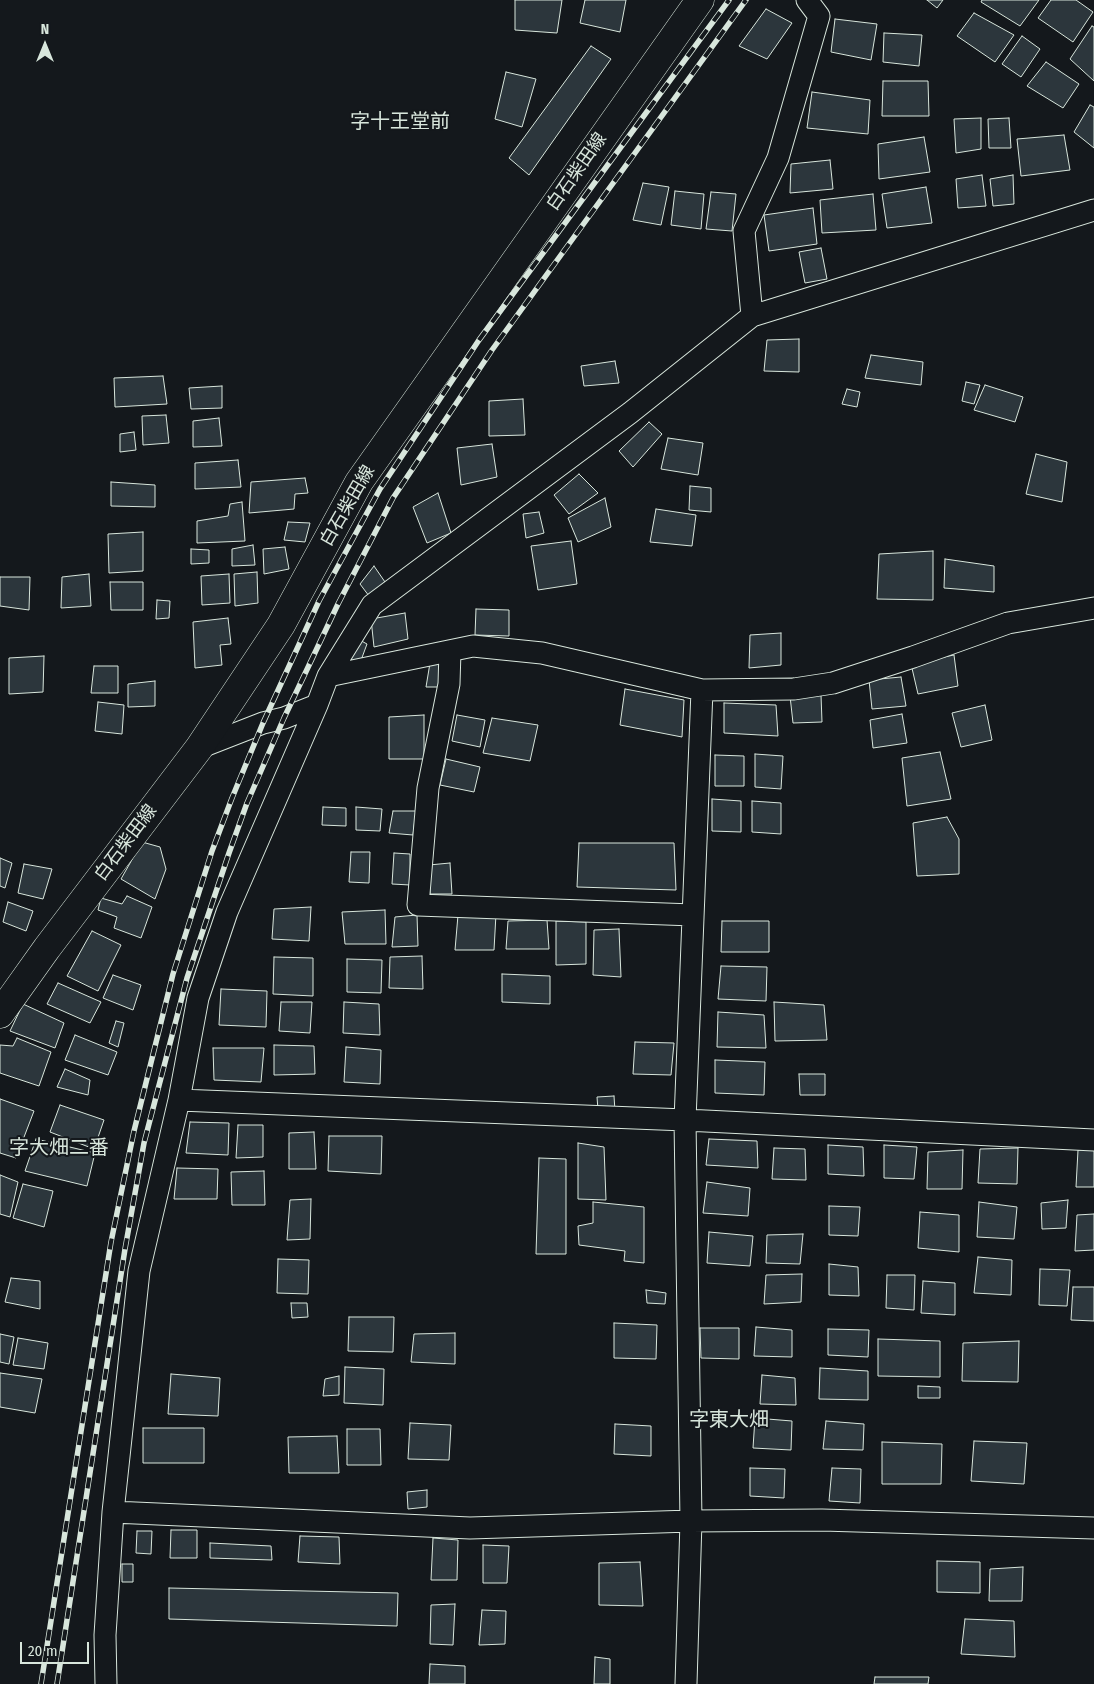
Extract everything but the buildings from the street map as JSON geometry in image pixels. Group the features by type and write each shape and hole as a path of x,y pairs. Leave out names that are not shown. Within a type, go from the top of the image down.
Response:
{"main road":[{"name":"白石柴田線","path":"0,1014 117,854 199,748 280,625 359,482 700,0"}],"street":[{"path":"752,316 744,231 778,158 820,16 807,0"},
{"path":"106,1684 105,1635 113,1512 139,1271 179,1100 198,998 227,912 328,676 372,604 630,413 752,316 1094,210"},
{"path":"328,676 472,646 542,653 702,690 794,689 833,683 1008,623 1094,608"},
{"path":"450,651 449,684 428,788 418,905 693,914"},
{"path":"686,1684 691,1521 686,1120 702,690"},
{"path":"199,748 263,723 284,718 317,705"},
{"path":"179,1100 686,1120 1094,1140"},
{"path":"113,1512 470,1528 691,1521 822,1520 1094,1528"}],"railway":[{"path":"41,1684 111,1242 134,1131 173,974 212,851 232,798 263,723 319,601 380,489 479,340 729,0"},
{"path":"57,1684 125,1249 144,1143 187,978 247,803 284,718 338,604 393,498 492,350 746,0"}],"district":[{"name":"字十王堂前","path":"400,122"},
{"name":"字大畑二番","path":"59,1148"},
{"name":"字東大畑","path":"729,1420"}]}
